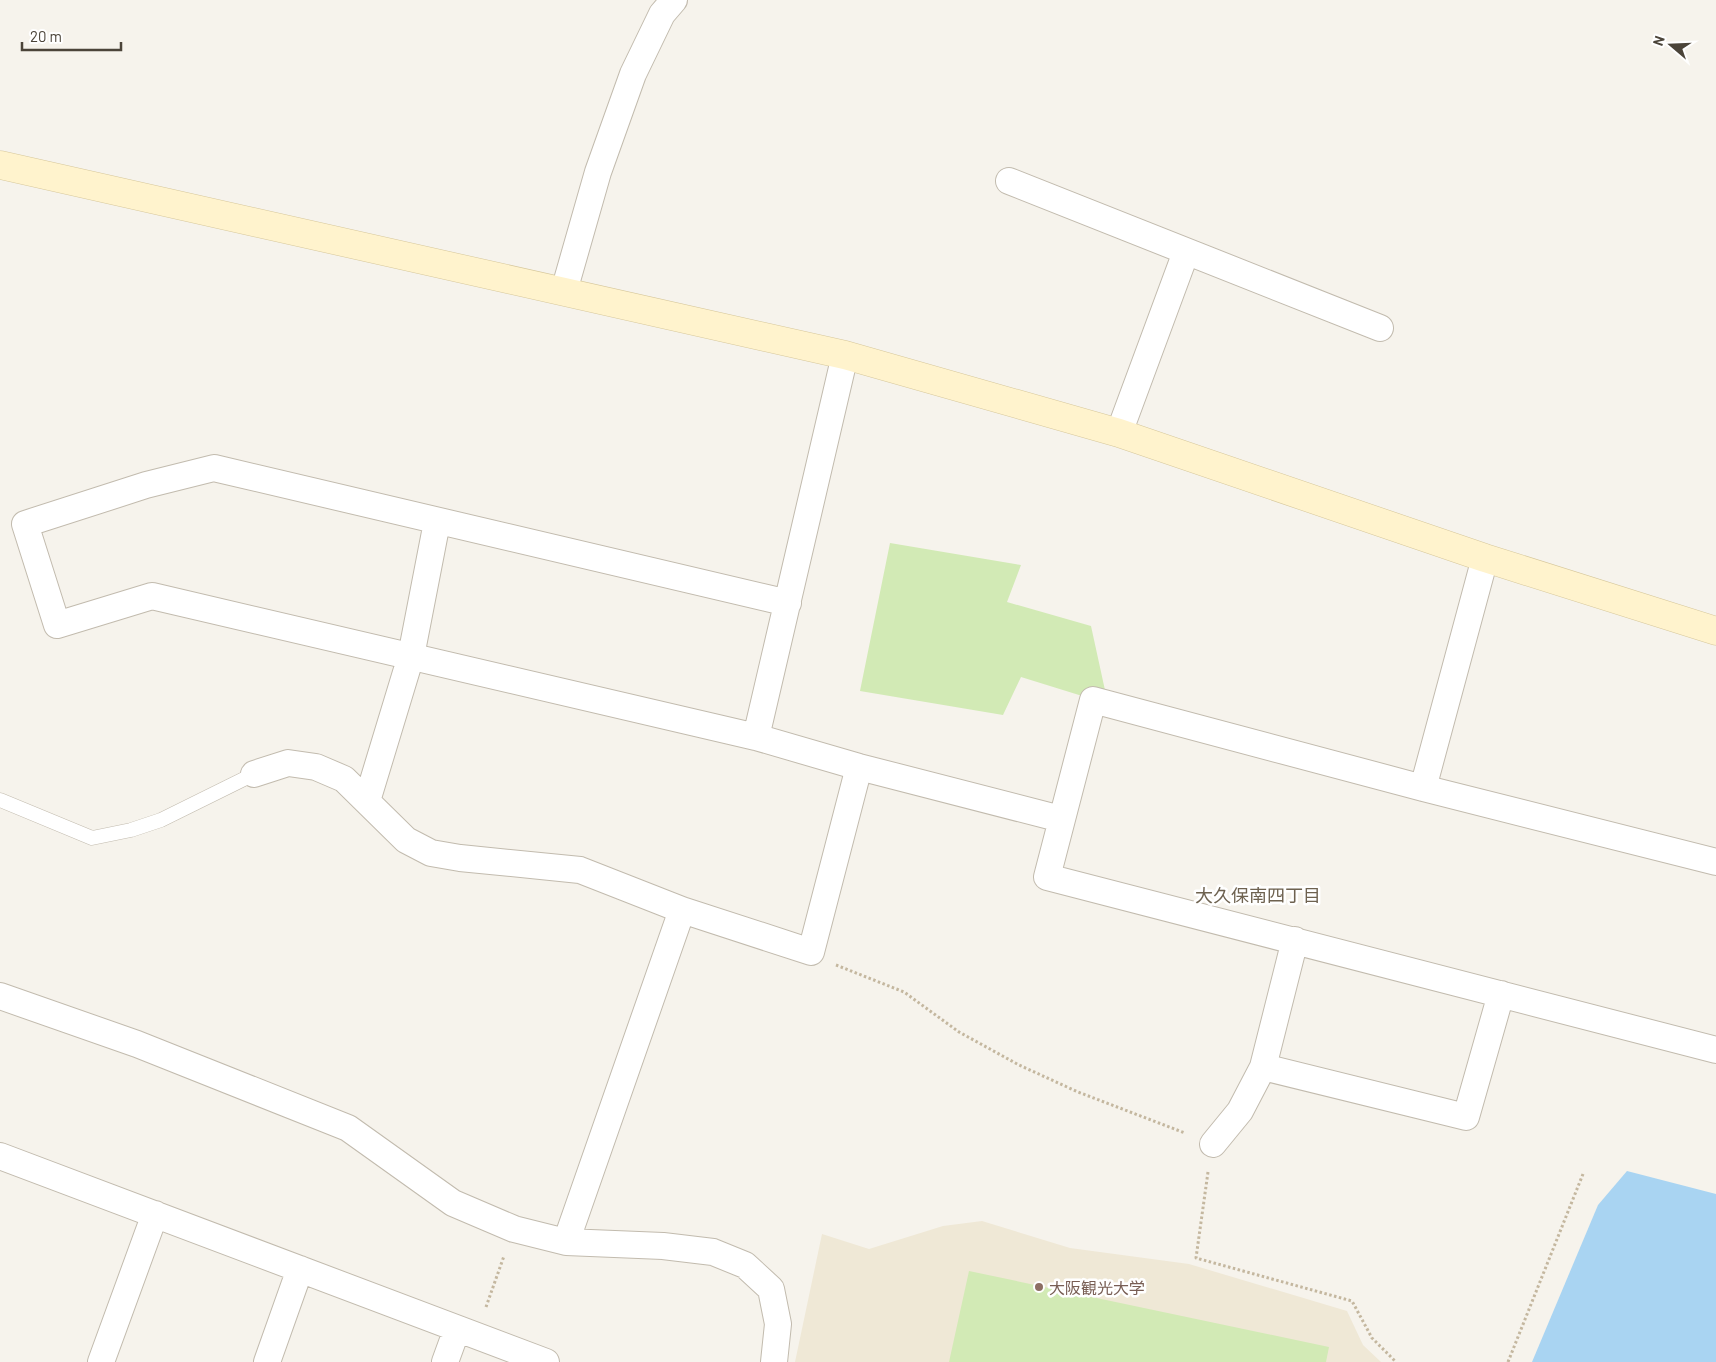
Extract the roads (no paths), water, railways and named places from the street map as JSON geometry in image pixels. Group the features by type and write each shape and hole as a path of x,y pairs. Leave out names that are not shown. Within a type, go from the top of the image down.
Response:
{"street":[{"path":"564,291 598,172 633,74 662,14 674,0"},
{"path":"0,165 845,355 1119,433 1485,558 1716,631"},
{"path":"1009,181 1380,328"},
{"path":"1119,433 1186,252"},
{"path":"756,737 845,355"},
{"path":"788,603 437,522 214,468 146,485 25,524 57,624 152,596 756,737 859,767 1061,818"},
{"path":"366,801 411,656 437,522"},
{"path":"1422,788 1485,558"},
{"path":"1716,862 1422,788 1094,700 1061,818 1047,877 1716,1050"},
{"path":"254,774 288,764 316,767 344,779 406,840 431,853 460,858 580,870 682,910 811,952 859,767"},
{"path":"566,1242 682,910"},
{"path":"1213,1144 1240,1111 1263,1067 1295,940"},
{"path":"1263,1067 1466,1117 1501,994"},
{"path":"0,996 137,1044 348,1128 453,1203 514,1229 566,1242 663,1246 713,1252 745,1265 771,1289 778,1324 774,1362"},
{"path":"0,1157 546,1362"},
{"path":"101,1362 155,1214"},
{"path":"267,1362 300,1269"},
{"path":"444,1362 466,1332"}],"lane":[{"path":"0,800 92,838 132,830 161,820 254,774"}],"water":[{"path":"1627,1171 1716,1194 1716,1362 1532,1362 1598,1205"}],"place":[{"name":"大阪観光大学","path":"1039,1287"}],"district":[{"name":"大久保南四丁目","path":"1258,895"}]}
